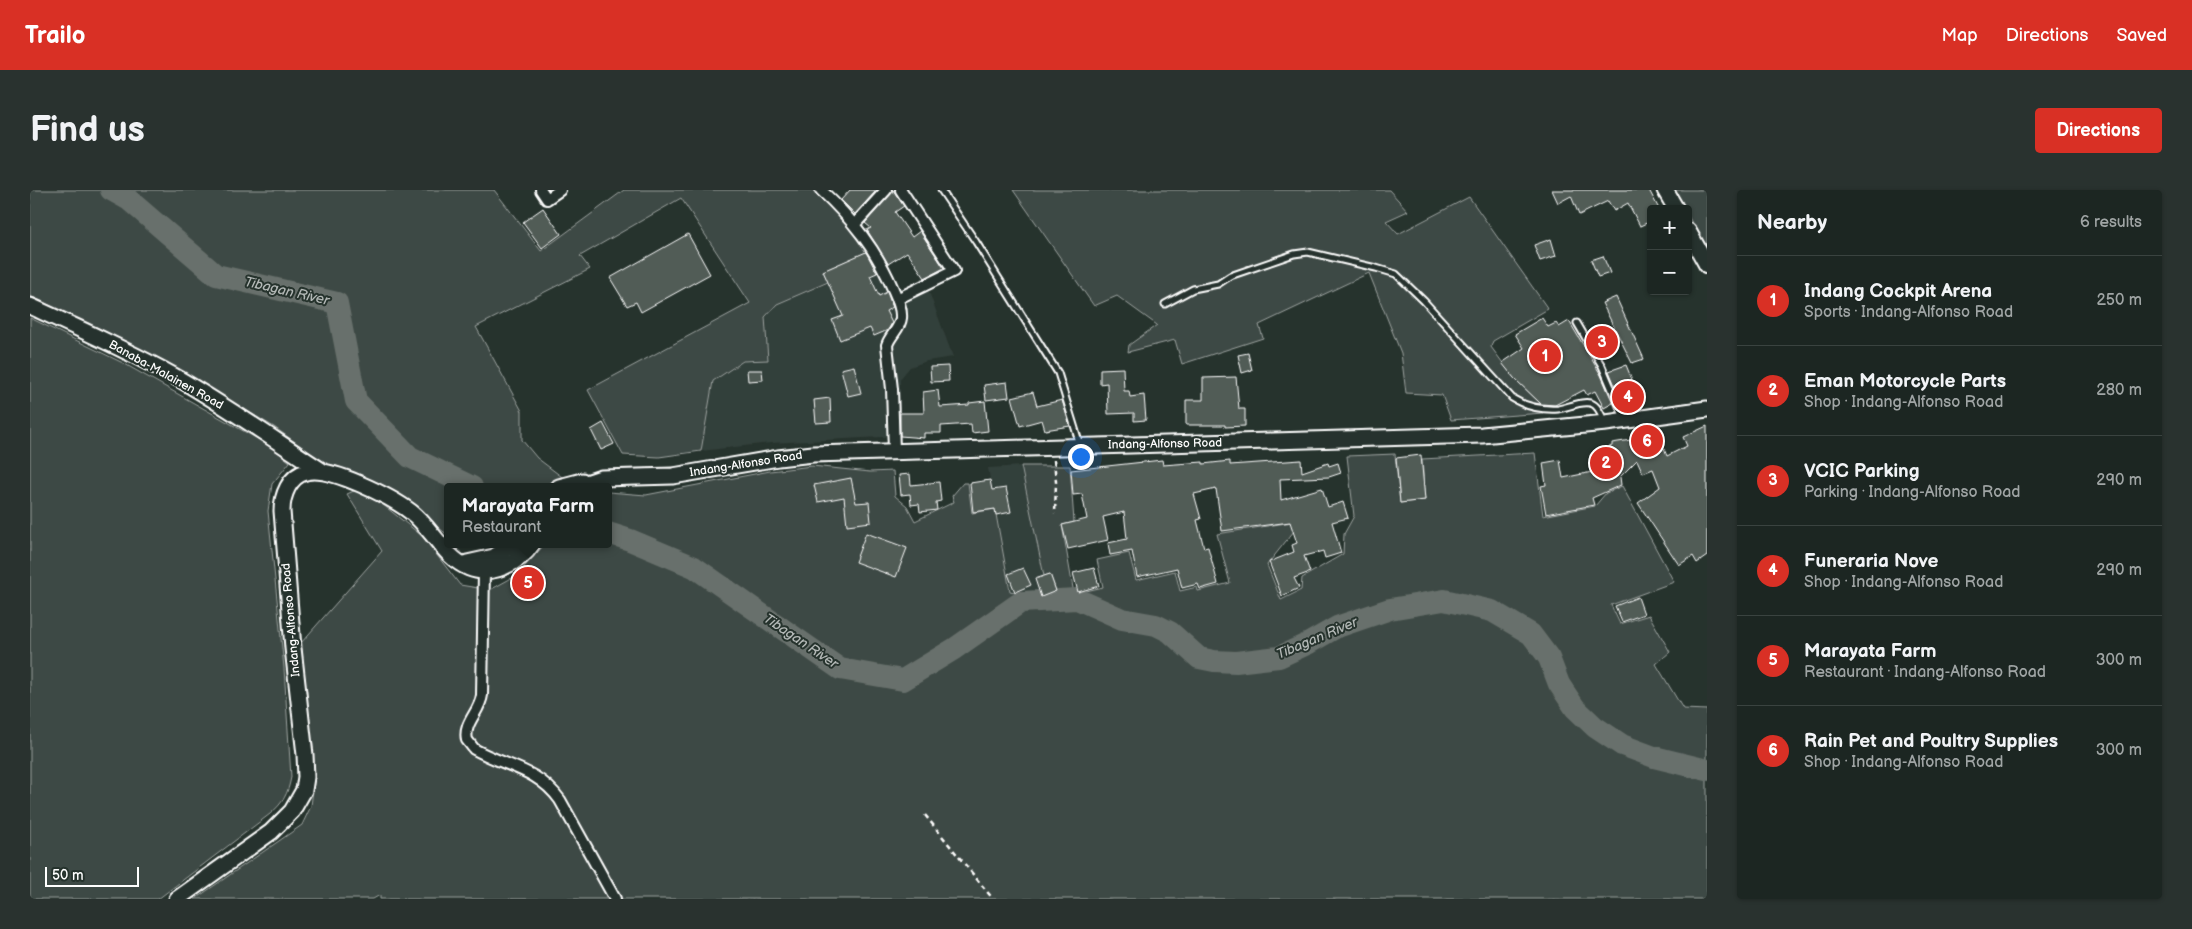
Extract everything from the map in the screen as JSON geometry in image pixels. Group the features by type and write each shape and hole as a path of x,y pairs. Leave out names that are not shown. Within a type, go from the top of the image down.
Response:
{"main road":[{"path":"1665,190 1674,205"},
{"path":"1692,238 1707,265"},
{"name":"Banaba-Malainen Road","path":"30,306 110,343 173,376 322,471"},
{"name":"Indang-Alfonso Road","path":"568,483 596,479 699,473 796,456 894,451 1437,437 1546,430 1707,409"},
{"name":"Indang-Alfonso Road","path":"177,899 271,832 292,811 304,790 306,777 305,755 292,639 282,504 288,488 299,475 311,471 322,471"},
{"path":"322,471 353,482 409,510 444,547"},
{"name":"Indang-Alfonso Road","path":"585,483 596,479"},
{"path":"445,548 467,568 484,570 515,561 530,548"},
{"path":"457,561 467,564 487,559 500,554 508,548"}],"street":[{"path":"542,190 547,199 560,190"},
{"path":"821,190 855,224 877,256 897,298 901,311 901,322 887,347 892,390 894,451"},
{"path":"855,224 886,190"},
{"path":"897,298 954,271 901,190"},
{"path":"484,570 482,695 479,708 468,724 467,740 474,749 538,777 549,786 560,800 615,899"}],"lane":[{"path":"941,190 1058,373 1080,446"},
{"path":"1165,304 1193,289 1218,284 1230,276 1294,254 1315,254 1376,268 1396,274 1424,301 1512,398 1529,407 1549,409 1591,403 1596,406 1606,423"},
{"path":"1577,323 1602,366 1626,421"}],"path":[{"path":"1052,447 1056,468 1055,514"},
{"path":"925,815 993,899"}],"shaded area":[{"path":"30,190 494,190 541,251 624,190 812,190 850,227 869,251 823,271 828,282 777,304 765,317 768,360 743,361 713,381 701,451 659,457 623,455 588,390 750,303 681,198 580,256 590,269 476,327 522,411 522,440 537,458 566,480 564,483 444,483 444,532 394,493 326,464 274,427 169,364 89,323 30,296"},
{"path":"1013,190 1389,190 1408,211 1386,221 1398,234 1469,197 1548,309 1493,341 1491,347 1514,378 1541,404 1543,413 1451,420 1442,395 1406,393 1401,353 1369,273 1259,325 1263,338 1182,364 1175,340 1128,352 1129,345 1157,325 1117,296 1094,306"},
{"path":"1673,190 1707,190 1707,248 1692,223 1692,205 1682,205"},
{"path":"869,251 881,271 896,306 928,289 953,357 927,361 910,367 900,379 900,436 771,443 701,451 713,381 743,361 768,360 765,317 777,304 828,283 823,271"},
{"path":"30,318 123,363 270,446 290,462 272,484 268,511 284,668 291,777 288,788 282,802 270,814 158,899 30,899"},
{"path":"1535,453 1543,516 1595,506 1606,493 1622,486 1674,582 1611,605 1620,624 1649,615 1670,652 1656,664 1683,709 1707,710 1707,899 380,899 380,895 373,899 195,899 302,825 311,806 315,774 301,643 382,551 347,494 356,490 382,504 422,536 460,585 490,590 517,575 541,548 612,548 612,492 646,495 770,471 812,466 870,472 893,471 895,496 907,506 915,521 954,502 952,496 963,483 968,483 972,513 995,509 1010,591 1050,600 1056,591 1050,574 1044,576 1021,466 1070,466 1074,522 1062,525 1074,594 1103,587 1097,560 1129,553 1136,580 1175,571 1180,591 1197,587 1198,591 1230,583 1217,534 1292,522 1294,531 1267,565 1281,600 1301,590 1302,578 1343,554 1344,534 1354,516 1347,456 1395,454 1400,503 1425,500 1422,459"},
{"path":"1021,466 1044,576 1050,574 1056,591 1050,600 1010,591 988,468"}],"building":[{"path":"850,190 877,190 855,214 841,200"},
{"path":"893,190 904,206 895,212 912,237 920,231 944,268 925,278 907,252 888,264 867,230 871,228 865,223"},
{"path":"1552,190 1649,190 1657,205 1647,205 1647,223 1640,226 1628,203 1614,211 1608,201 1579,215 1571,196 1558,203"},
{"path":"543,208 561,234 542,248 523,222"},
{"path":"688,234 710,274 641,312 636,302 627,306 610,278"},
{"path":"1551,239 1556,256 1540,261 1534,245"},
{"path":"866,252 877,273 870,276 879,296 887,292 893,307 886,311 892,323 888,330 874,336 870,328 840,340 832,320 843,316 823,271"},
{"path":"1603,256 1610,273 1598,277 1591,260"},
{"path":"1616,297 1644,359 1632,363 1602,303"},
{"path":"1542,318 1548,327 1556,323 1559,327 1569,321 1601,375 1613,403 1604,408 1595,391 1587,395 1584,390 1555,405 1541,404 1514,378 1502,363 1524,348 1515,334"},
{"path":"1248,353 1252,370 1242,373 1238,355"},
{"path":"1626,365 1641,402 1623,405 1609,371"},
{"path":"854,366 861,393 848,396 841,369"},
{"path":"948,366 949,381 931,382 930,367"},
{"path":"1123,368 1124,391 1129,391 1130,397 1144,395 1146,420 1134,421 1134,413 1108,414 1107,383 1100,384 1100,369"},
{"path":"747,370 762,370 763,380 748,381"},
{"path":"1236,377 1239,409 1245,409 1245,426 1186,425 1186,400 1203,400 1203,378"},
{"path":"1007,382 1009,397 986,400 984,385"},
{"path":"938,390 940,407 969,405 969,403 985,401 988,431 972,433 971,424 941,426 941,433 924,433 924,438 900,436 900,413 924,413 923,392"},
{"path":"1033,392 1037,406 1062,400 1070,426 1045,430 1042,420 1020,426 1012,397"},
{"path":"830,398 831,422 816,423 814,400"},
{"path":"603,423 614,444 601,450 591,430"},
{"path":"1707,426 1707,556 1697,563 1693,556 1679,565 1638,503 1660,487 1653,469 1643,473 1637,460 1620,477 1621,485 1592,498 1594,505 1546,514 1541,486 1546,485 1543,463 1560,460 1563,478 1597,471 1590,455 1612,446 1612,443 1637,439 1637,437 1655,433 1659,451 1664,449 1667,456 1687,446 1683,437"},
{"path":"1421,455 1425,500 1400,503 1396,458"},
{"path":"1162,460 1163,465 1230,461 1230,465 1301,460 1302,472 1328,463 1329,466 1338,463 1341,473 1329,477 1280,479 1281,500 1322,488 1328,507 1343,502 1348,518 1332,522 1341,553 1325,558 1323,551 1304,556 1310,572 1294,578 1299,588 1282,596 1269,562 1294,552 1292,545 1297,543 1290,522 1222,531 1216,489 1194,494 1201,519 1197,520 1204,548 1208,547 1218,584 1200,589 1198,584 1182,588 1177,568 1137,577 1132,551 1110,555 1108,543 1127,539 1124,512 1103,517 1108,540 1068,549 1062,525 1087,519 1082,494 1073,495 1071,470"},
{"path":"910,474 911,485 939,482 941,501 936,502 937,510 920,512 919,504 911,505 910,494 901,495 899,475"},
{"path":"851,478 856,503 869,502 871,522 847,525 844,497 818,502 814,485"},
{"path":"990,480 992,490 1006,488 1011,512 996,515 995,509 973,512 970,483"},
{"path":"866,533 907,548 896,577 855,562"},
{"path":"1023,568 1031,585 1015,592 1008,574"},
{"path":"1094,568 1099,586 1078,592 1073,573"},
{"path":"1050,574 1056,591 1041,597 1035,579"},
{"path":"1638,597 1644,614 1622,622 1615,606"}],"waterway":[{"name":"Tibagan River","path":"111,190 129,200 216,275 337,303 356,401 410,457 464,483"},
{"name":"Tibagan River","path":"612,534 694,567 840,669 903,680 954,649 1021,602 1077,599 1122,619 1156,625 1170,632 1199,658 1236,662 1279,657 1337,627 1390,609 1444,600 1492,611 1531,634 1549,658 1559,684 1575,708 1595,727 1622,745 1654,757 1707,770"}],"place":[{"name":"VCIC Parking","path":"1602,342"},
{"name":"Indang Cockpit Arena","path":"1545,356"},
{"name":"Funeraria Nove","path":"1628,397"},
{"name":"Rain Pet and Poultry Supplies","path":"1647,441"},
{"name":"Eman Motorcycle Parts","path":"1606,463"},
{"name":"Marayata Farm","path":"528,583"}]}
